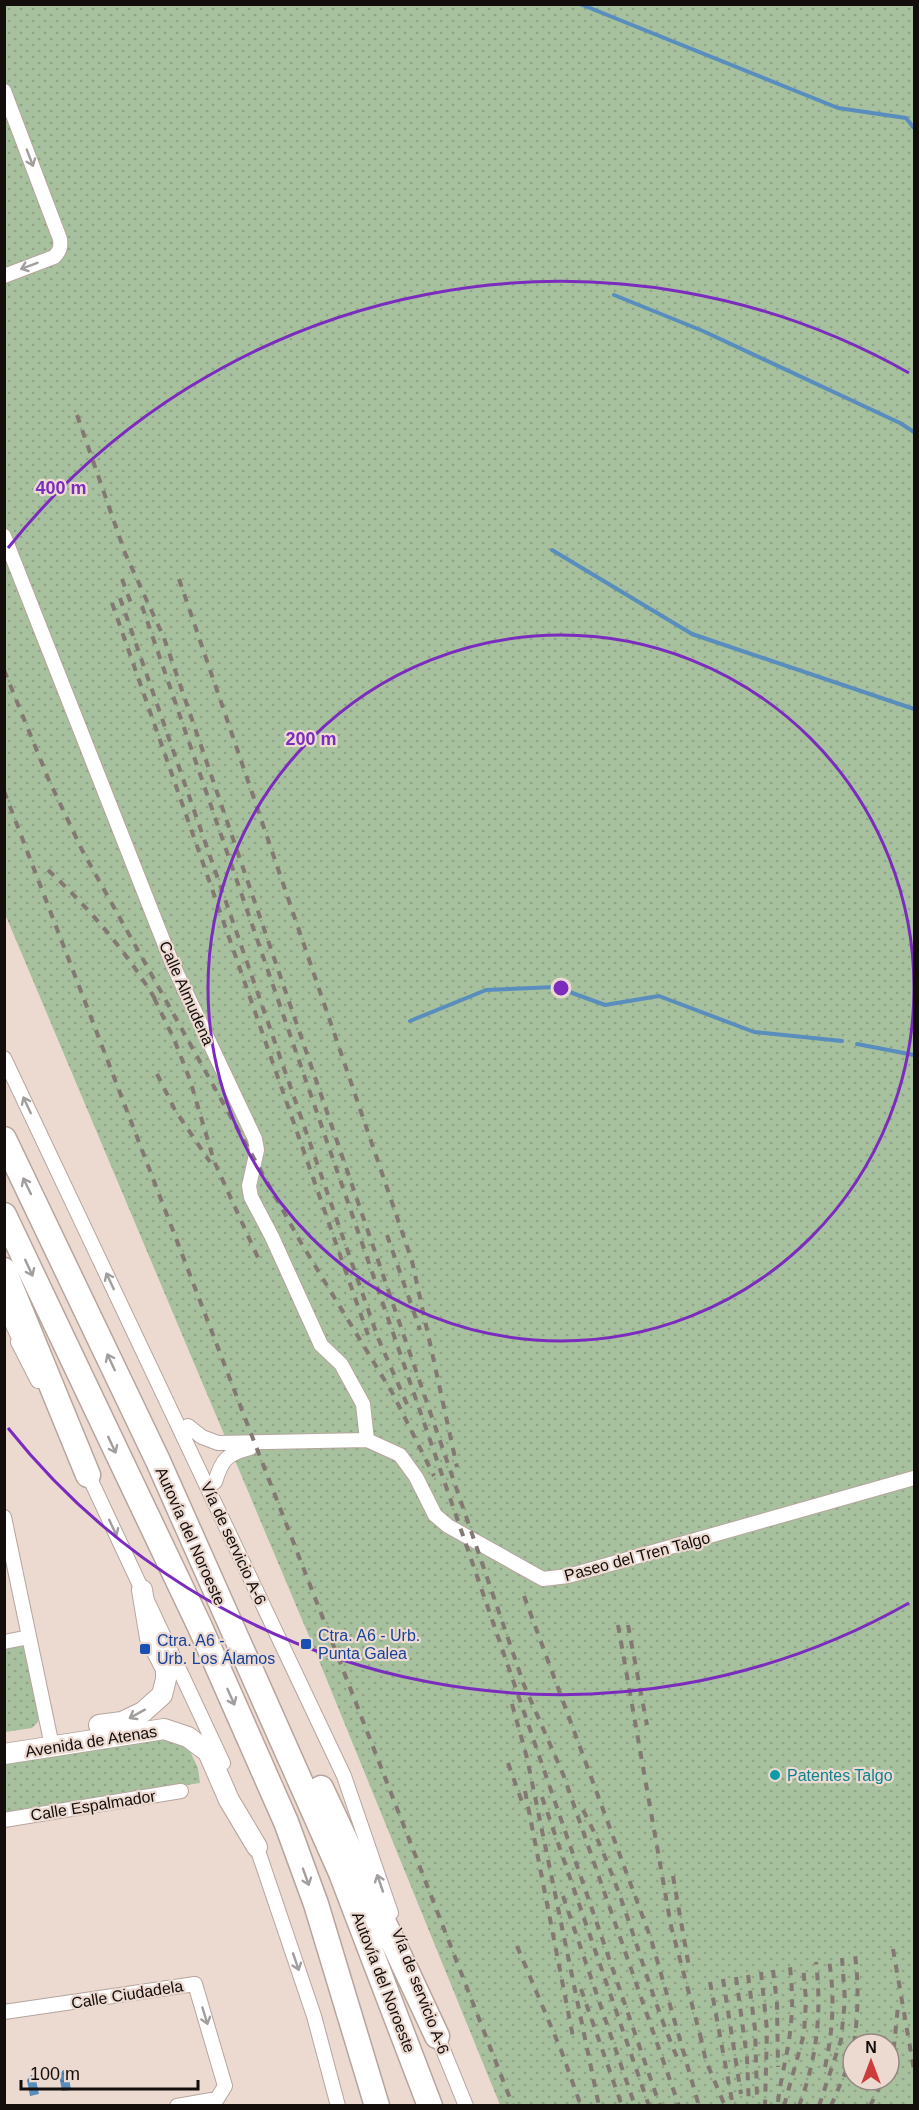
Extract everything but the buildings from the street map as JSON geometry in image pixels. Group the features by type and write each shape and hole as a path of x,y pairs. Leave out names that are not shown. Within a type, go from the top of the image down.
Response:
{"highway":[{"name":"Autovía del Noroeste","path":"4,1139 158,1461 341,1873 430,2106"},
{"name":"Autovía del Noroeste","path":"4,1215 200,1627 286,1822 315,1904 377,2106"},
{"path":"4,1270 88,1475"},
{"path":"197,1549 240,1610 437,2036"}],"main road":[{"name":"Avenida de Atenas","path":"4,1754 51,1739 122,1722 143,1712 162,1695 166,1668 150,1638 142,1590"},
{"name":"Avenida de Atenas","path":"4,1740 51,1739 164,1729 188,1737 208,1752 229,1800 257,1847"}],"street":[{"path":"4,276 54,257 60,251 60,239 6,100"},
{"name":"Calle Almudena","path":"4,536 172,963 255,1139 256,1150 249,1186 251,1197 272,1237 321,1345 341,1364 363,1404 367,1440"},
{"name":"Vía de servicio A-6","path":"4,1058 344,1776 400,1942 466,2106"},
{"path":"4,1306 42,1388"},
{"path":"4,1317 88,1475 218,1750 257,1847 314,2016 338,2106"},
{"path":"135,1334 188,1426 215,1482 324,1713 344,1776"},
{"name":"Paseo del Tren Talgo","path":"188,1426 202,1437 218,1443 264,1444 367,1440 399,1455 416,1477 435,1515 448,1526 543,1579 568,1576 915,1478"},
{"name":"Paseo del Tren Talgo","path":"215,1482 221,1463 235,1452 264,1444"},
{"path":"4,1517 51,1739"},
{"path":"4,1642 29,1636"},
{"name":"Calle Espalmador","path":"4,1820 181,1791"},
{"name":"Calle Ciudadela","path":"4,2012 195,1984 225,2086 219,2102 177,2106"}],"green space":[{"path":"4,5 914,5 914,2105 500,2105 311,1641 5,914"},
{"path":"23,1646 27,1649 38,1709 38,1722 32,1728 5,1732 5,1649"},
{"path":"162,1737 188,1747 198,1768 200,1783 5,1813 5,1762"}],"water":[{"path":"63,2070 68,2072 71,2090 62,2091 59,2075"},
{"path":"31,2075 35,2075 39,2094 30,2096 27,2080"}],"waterway":[{"path":"580,4 838,108 906,118 914,128"},
{"path":"614,295 703,331 900,423 914,432"},
{"path":"552,550 692,634 914,709"},
{"path":"410,1021 486,990 556,987 605,1005 659,996 754,1032 842,1041"},
{"path":"857,1044 914,1055"}],"railway":[{"path":"77,415 125,553 164,638 524,1685 563,1774 679,2106"},
{"path":"122,579 132,606"},
{"path":"179,579 412,1261 457,1467"},
{"path":"120,598 378,1338 410,1411"},
{"path":"112,603 368,1335"},
{"path":"142,606 660,2106"},
{"path":"4,670 48,778 82,850 300,1241 393,1394 434,1476"},
{"path":"4,791 513,2106"},
{"path":"48,870 108,932 158,1004"},
{"path":"154,998 174,1039 190,1080 214,1161 259,1260"},
{"path":"157,1074 175,1110 210,1162"},
{"path":"387,1235 420,1330"},
{"path":"524,1596 651,1939 699,2106"},
{"path":"618,1625 671,1926 702,2042"},
{"path":"628,1625 647,1725"},
{"path":"512,1704 527,1758 599,2106"},
{"path":"508,1763 522,1802"},
{"path":"525,1791 574,2042"},
{"path":"542,1797 649,2106"},
{"path":"583,1810 611,1872 655,2001 680,2064"},
{"path":"673,1876 689,1967"},
{"path":"563,1896 635,2106"},
{"path":"517,1946 561,2050 581,2106"},
{"path":"893,1949 914,2070"},
{"path":"855,1955 858,2000 855,2032"},
{"path":"819,2106 841,2040 845,2000 842,1958"},
{"path":"825,2067 832,2014 829,1960"},
{"path":"799,2106 814,2053 818,2017 816,1962"},
{"path":"784,2106 804,2034 806,2000 803,1965"},
{"path":"778,2102 792,2016 790,1967"},
{"path":"773,1970 777,2003 778,2067"},
{"path":"761,1972 767,2030 765,2106"},
{"path":"748,1975 755,2029 757,2097"},
{"path":"736,1977 747,2058 749,2106"},
{"path":"723,1979 741,2094"},
{"path":"710,1982 733,2106"},
{"path":"581,1989 622,2106"},
{"path":"895,2032 898,2006"},
{"path":"700,2035 706,2061 725,2106"},
{"path":"831,2106 841,2083"},
{"path":"870,2106 877,2092"}],"place":[{"name":"Ctra. A6 - Urb. Punta Galea","path":"306,1644"},
{"name":"Ctra. A6 - Urb. Los Álamos","path":"145,1649"},
{"name":"Patentes Talgo","path":"775,1775"}]}
